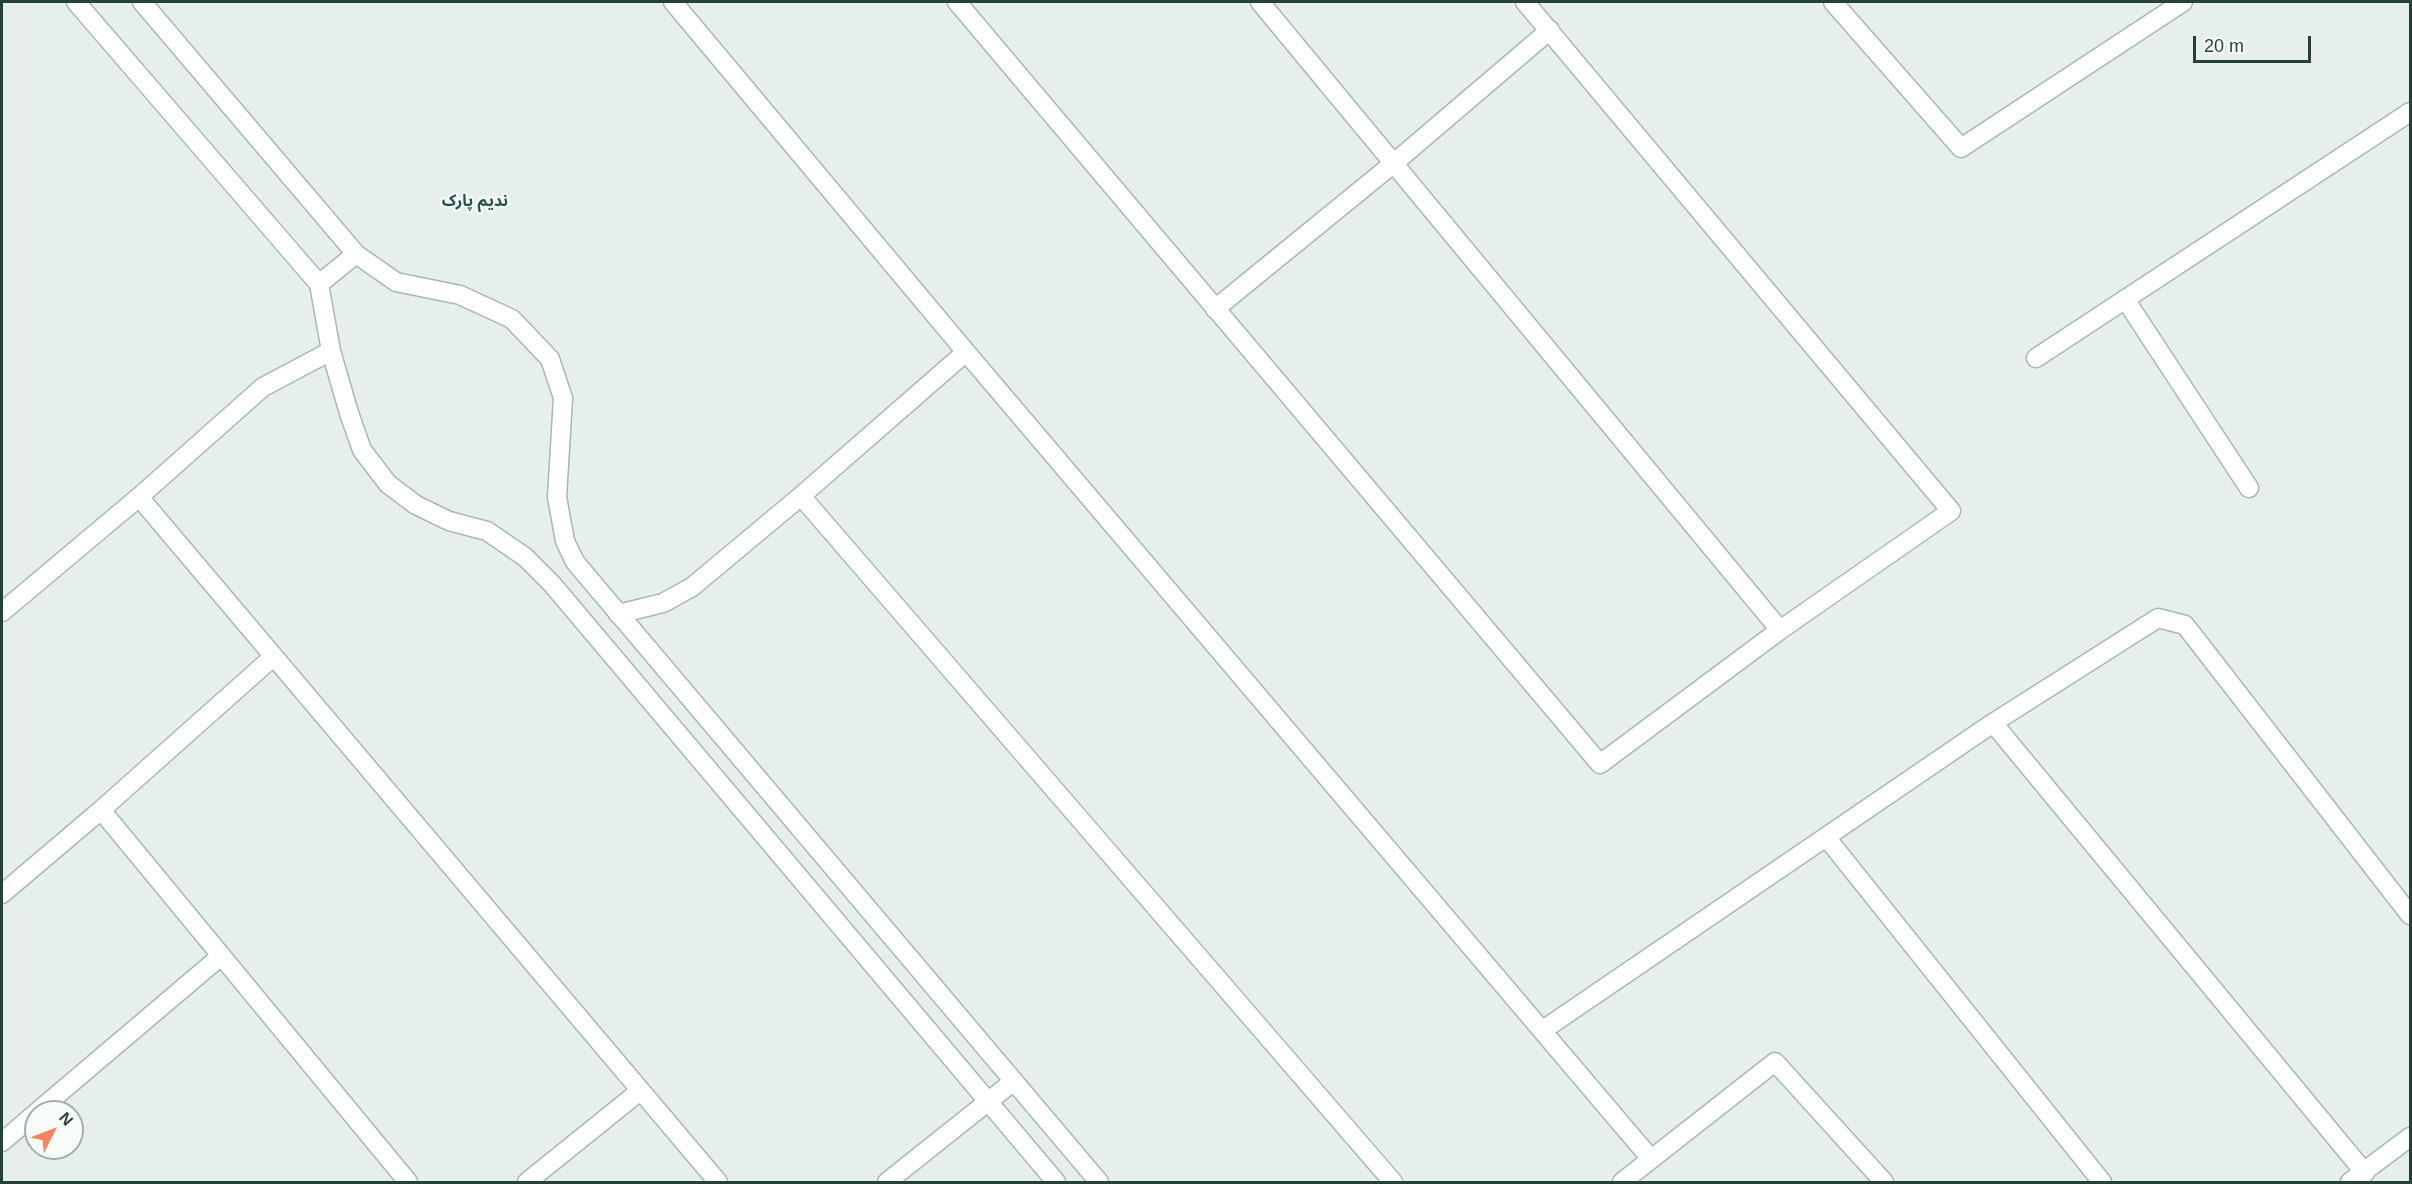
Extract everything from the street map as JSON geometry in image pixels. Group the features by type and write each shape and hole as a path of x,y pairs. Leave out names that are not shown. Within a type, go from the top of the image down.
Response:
{"street":[{"path":"76,2 319,284 331,351 362,450 388,484 416,505 449,521 487,531 525,556 552,584 1056,1182"},
{"path":"142,2 356,254 396,282 460,295 512,319 550,359 563,398 557,497 565,541 574,562 1099,1182"},
{"path":"673,2 966,352 1651,1160"},
{"path":"957,2 1600,764 1780,630 1951,511 1526,2"},
{"path":"1260,2 1780,630"},
{"path":"1833,2 1960,148 2183,2"},
{"path":"1215,309 1394,163 1550,30"},
{"path":"2036,357 2410,112"},
{"path":"319,284 356,254"},
{"path":"2125,299 2249,488"},
{"path":"2,612 139,497 263,387 331,351"},
{"path":"618,614 663,603 692,587 801,496 966,352"},
{"path":"801,496 1393,1182"},
{"path":"139,497 718,1182"},
{"path":"552,584 574,562"},
{"path":"1543,1030 1993,723 2158,618 2185,625 2410,915"},
{"path":"2,894 273,657"},
{"path":"1993,723 2358,1178 2410,1137"},
{"path":"100,810 408,1182"},
{"path":"1826,837 2102,1182"},
{"path":"50,1100 221,956"},
{"path":"1622,1182 1775,1062 1884,1182"},
{"path":"887,1182 987,1100 1014,1081"},
{"path":"527,1182 640,1090"},
{"path":"2,1142 24,1123"}],"district":[{"name":"ندیم پارک","path":"475,202"}]}
